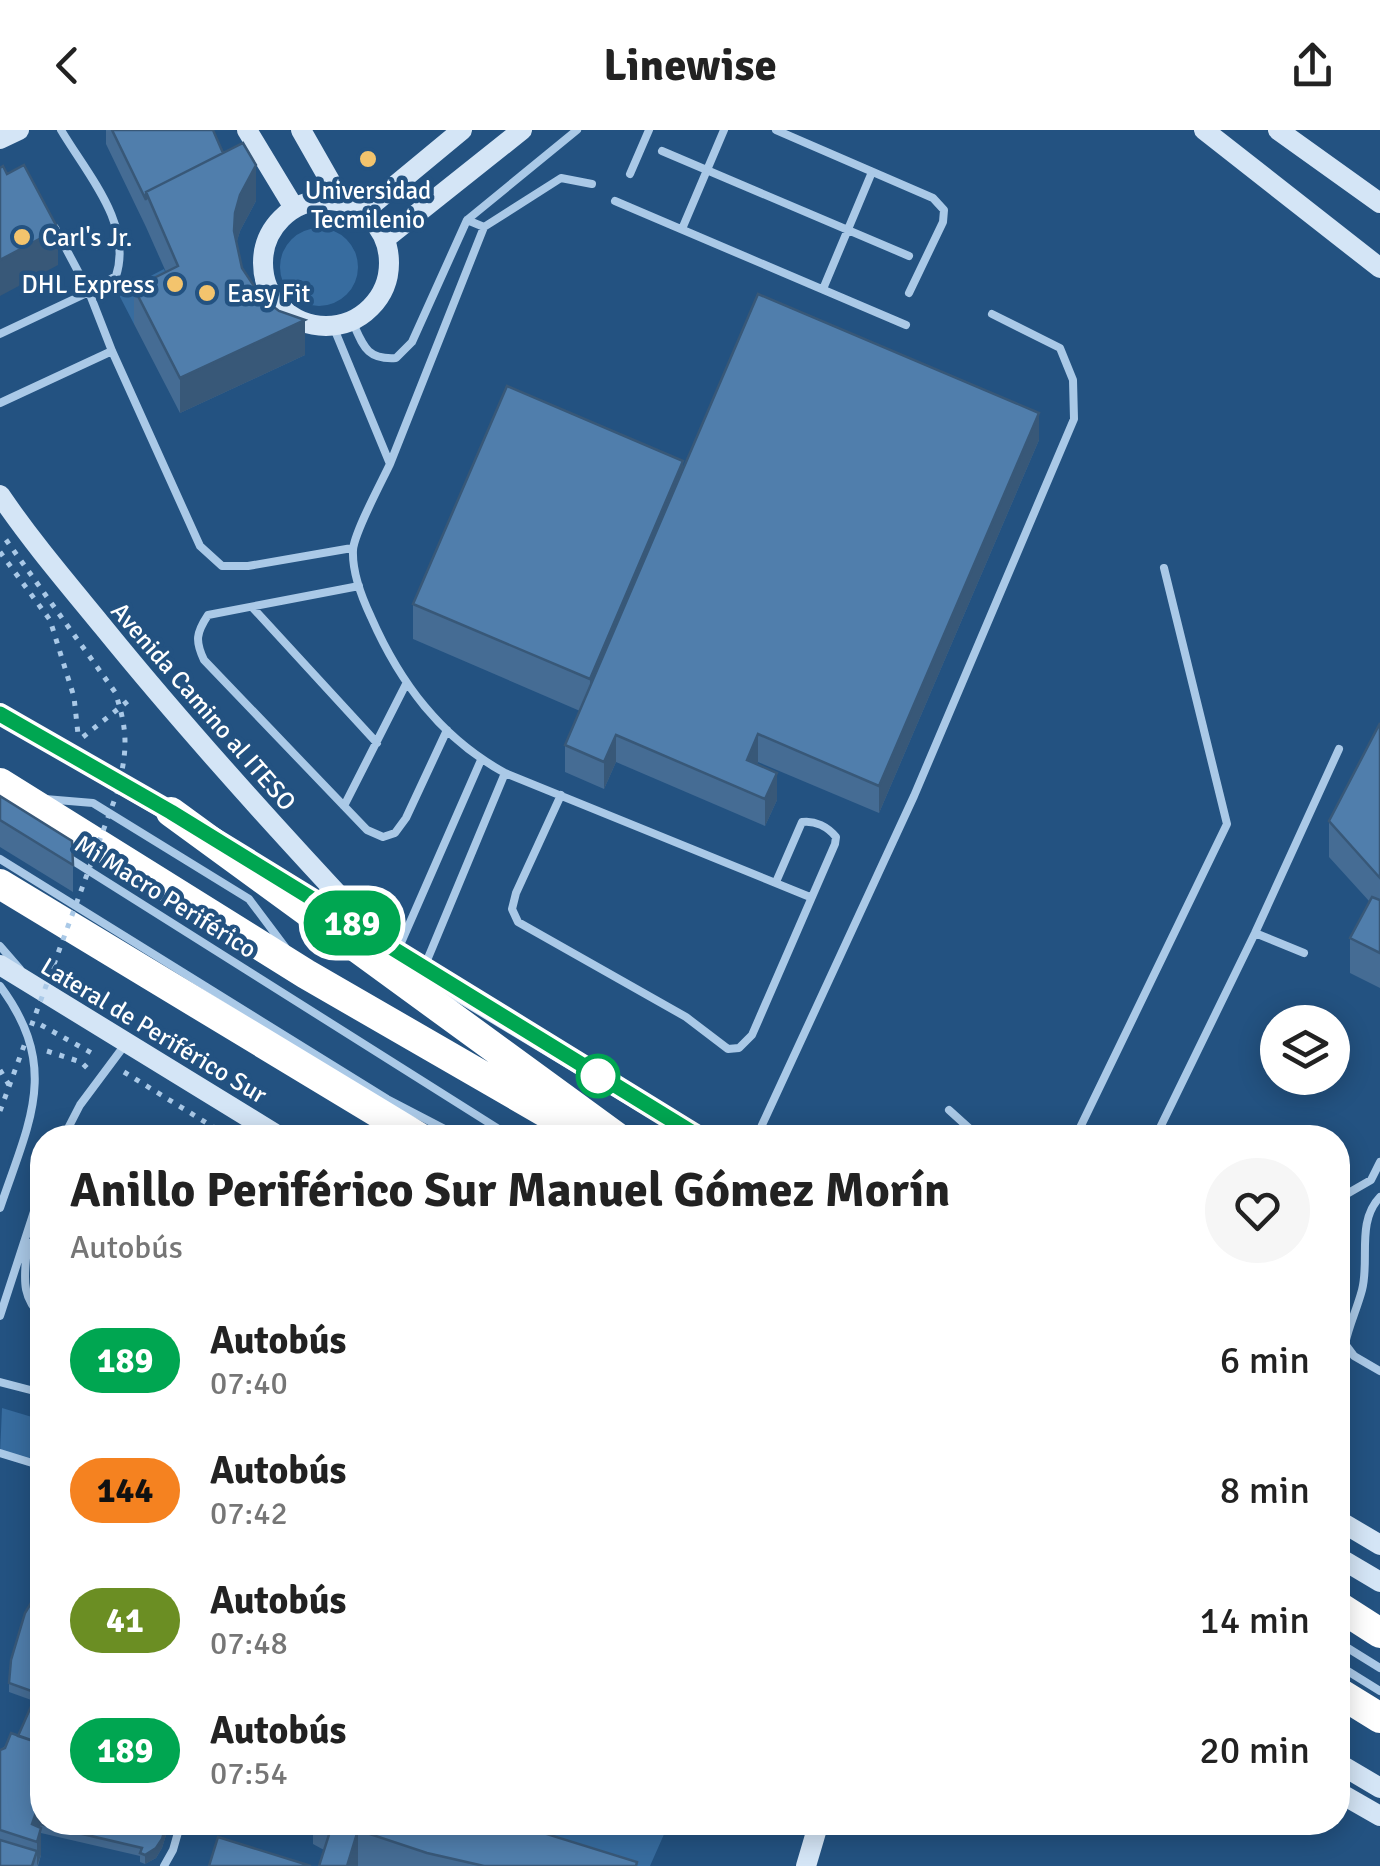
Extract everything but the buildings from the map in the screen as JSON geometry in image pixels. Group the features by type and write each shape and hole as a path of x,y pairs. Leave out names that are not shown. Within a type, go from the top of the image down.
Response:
{"highway":[{"path":"12,790 306,974 567,1125"},
{"path":"171,812 600,1125"},
{"path":"0,884 399,1125"},
{"path":"1350,1614 1380,1633"},
{"path":"1350,1699 1380,1718"}],"street":[{"path":"0,139 19,130"},
{"path":"247,130 294,206"},
{"path":"301,130 342,202"},
{"path":"363,212 462,130"},
{"path":"385,240 522,130"},
{"path":"1204,130 1380,268"},
{"path":"1278,130 1380,202"},
{"path":"319,200 342,202 363,212 385,240 390,258 388,278 381,296 368,311 343,324 311,325 291,316 275,301 265,281 262,260 267,238 294,206 319,200"},
{"name":"Avenida Camino al ITESO","path":"0,496 48,562 233,782 389,946"},
{"path":"0,714 171,812 679,1125"},
{"name":"Lateral de Periférico Sur","path":"0,965 260,1125"},
{"path":"1350,1527 1380,1546"},
{"path":"1350,1564 1380,1582"},
{"path":"1350,1769 1380,1788"},
{"path":"1350,1799 1380,1816"},
{"path":"806,1866 815,1835"}],"lane":[{"path":"0,334 116,276 122,256 117,225 62,130"},
{"path":"343,324 379,359 396,358 412,342 467,220 576,130"},
{"path":"630,174 649,130"},
{"path":"682,230 724,130"},
{"path":"776,130 933,198 944,210 943,222 909,293"},
{"path":"662,151 909,256"},
{"path":"824,289 872,172"},
{"path":"592,184 561,178 484,227 390,464 352,548 359,586 390,661 406,684 426,712 482,760 810,897"},
{"path":"615,201 906,324"},
{"path":"49,215 88,292 200,546 222,566 248,566 352,548"},
{"path":"467,220 484,227"},
{"path":"762,1125 914,796 1074,419 1073,380 1060,348 992,314"},
{"path":"343,324 390,464"},
{"path":"0,403 112,351"},
{"path":"1081,1125 1227,824 1164,568"},
{"path":"359,586 208,616 198,630 197,644 204,660 367,830 383,837 396,832 406,818 447,730"},
{"path":"252,607 377,743"},
{"path":"344,806 406,684"},
{"path":"1161,1125 1255,933 1338,749"},
{"path":"389,946 482,760"},
{"path":"423,970 506,773"},
{"path":"562,795 516,892 512,909 518,922 686,1017 728,1048 740,1048 752,1036 835,844 836,837 830,829 802,822 776,882"},
{"name":"Mi Macro Periférico","path":"58,852 492,1125"},
{"path":"0,859 387,1100 436,1125"},
{"path":"1255,933 1304,953"},
{"path":"0,946 37,988"},
{"path":"0,986 20,1012 36,1068 36,1100 0,1208"},
{"path":"71,1125 99,1078 126,1044"},
{"path":"949,1110 966,1125"},
{"path":"1350,1192 1370,1180 1380,1162"},
{"path":"1370,1180 1380,1184"},
{"path":"1350,1326 1366,1267 1368,1216 1380,1197"},
{"path":"0,1316 30,1224"},
{"path":"28,1230 24,1288 30,1304"},
{"path":"1350,1351 1380,1371"},
{"path":"0,1382 30,1390"},
{"path":"0,1453 30,1462"},
{"path":"1350,1649 1380,1668"},
{"path":"1350,1673 1380,1691"},
{"path":"164,1866 177,1835"}],"path":[{"path":"0,1111 117,793 128,749 115,692 4,538"},
{"path":"0,552 50,620 74,697 78,741 149,684"},
{"path":"52,966 88,988"},
{"path":"30,1047 81,1062 99,1078"},
{"path":"0,1070 9,1085"}],"shaded area":[{"path":"319,228 334,231 346,240 355,252 355,282 346,294 334,303 319,306 304,303 292,294 283,282 280,267 283,252 292,240 304,231"},
{"path":"164,269 178,302 134,324 118,293"},
{"path":"2,1408 30,1416 30,1465 0,1454"},
{"path":"451,1835 664,1835 650,1866 543,1866"}],"bus line":[{"name":"189","path":"0,714 171,812 679,1125"}],"place":[{"name":"Universidad Tecmilenio","path":"368,159"},
{"name":"Carl's Jr.","path":"22,237"},
{"name":"DHL Express","path":"175,284"},
{"name":"Easy Fit","path":"207,293"}]}
